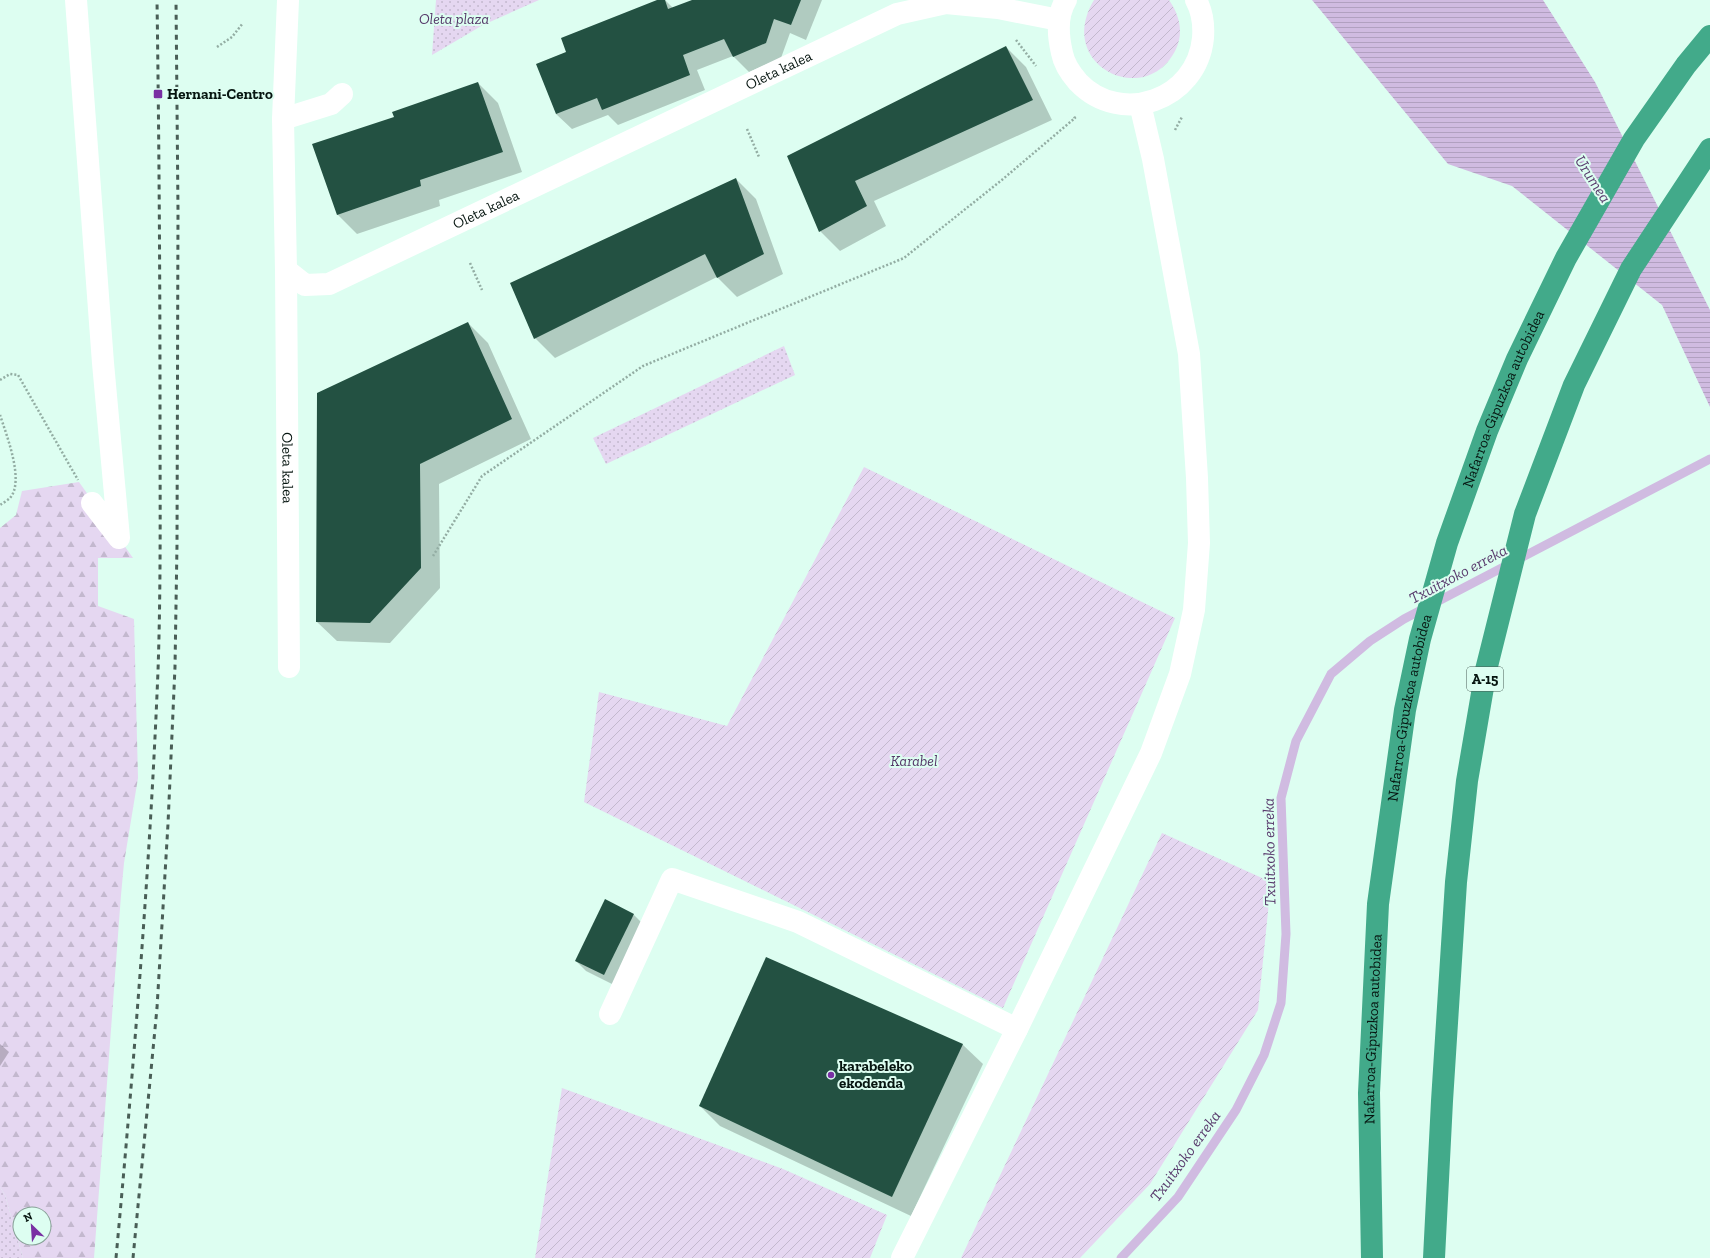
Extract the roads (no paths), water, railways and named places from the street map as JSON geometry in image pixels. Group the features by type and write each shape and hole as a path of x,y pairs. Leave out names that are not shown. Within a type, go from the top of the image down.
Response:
{"highway":[{"name":"Nafarroa-Gipuzkoa autobidea","path":"1372,1258 1369,1093 1378,904 1405,710 1420,639 1447,543 1487,431 1517,358 1566,258 1634,139 1686,65 1710,36"},
{"name":"A-15","path":"1434,1258 1456,882 1467,781 1488,662 1525,514 1574,385 1631,269 1710,149"}],"street":[{"path":"76,0 103,363 119,538 92,503"},
{"path":"286,270 282,119 288,0"},
{"path":"1062,10 1058,40 1063,58 1072,75 1085,89 1102,99 1121,104 1140,104 1161,98 1180,86 1194,69 1202,49 1204,27 1196,0"},
{"name":"Oleta kalea","path":"286,270 306,285 329,284 897,14 946,3 998,8 1062,10"},
{"path":"282,119 331,104 342,94"},
{"path":"902,1258 1017,1029 1151,753 1180,674 1194,610 1199,543 1197,478 1189,354 1154,158 1140,104"},
{"name":"Oleta kalea","path":"286,270 289,667"},
{"path":"610,1014 672,879 798,922 1017,1029"}],"water":[{"name":"Urumea","path":"1312,0 1543,0 1595,82 1710,310 1710,407 1662,305 1512,186 1448,164"}],"waterway":[{"name":"Txuitxoko erreka","path":"1121,1258 1178,1197 1236,1110 1264,1055 1281,1003 1286,934 1281,798 1296,741 1331,674 1370,641 1404,619 1710,459"}],"railway":[{"path":"116,1258 141,964 151,818 158,671 160,573 160,360 157,0"},
{"path":"133,1258 157,1008 168,824 175,667 178,211 176,0"}],"place":[{"name":"Hernani-Centro","path":"158,94"},
{"name":"karabeleko ekodenda","path":"831,1075"}],"park label":[{"name":"Oleta plaza","path":"454,19"},
{"name":"Karabel","path":"914,761"}]}
